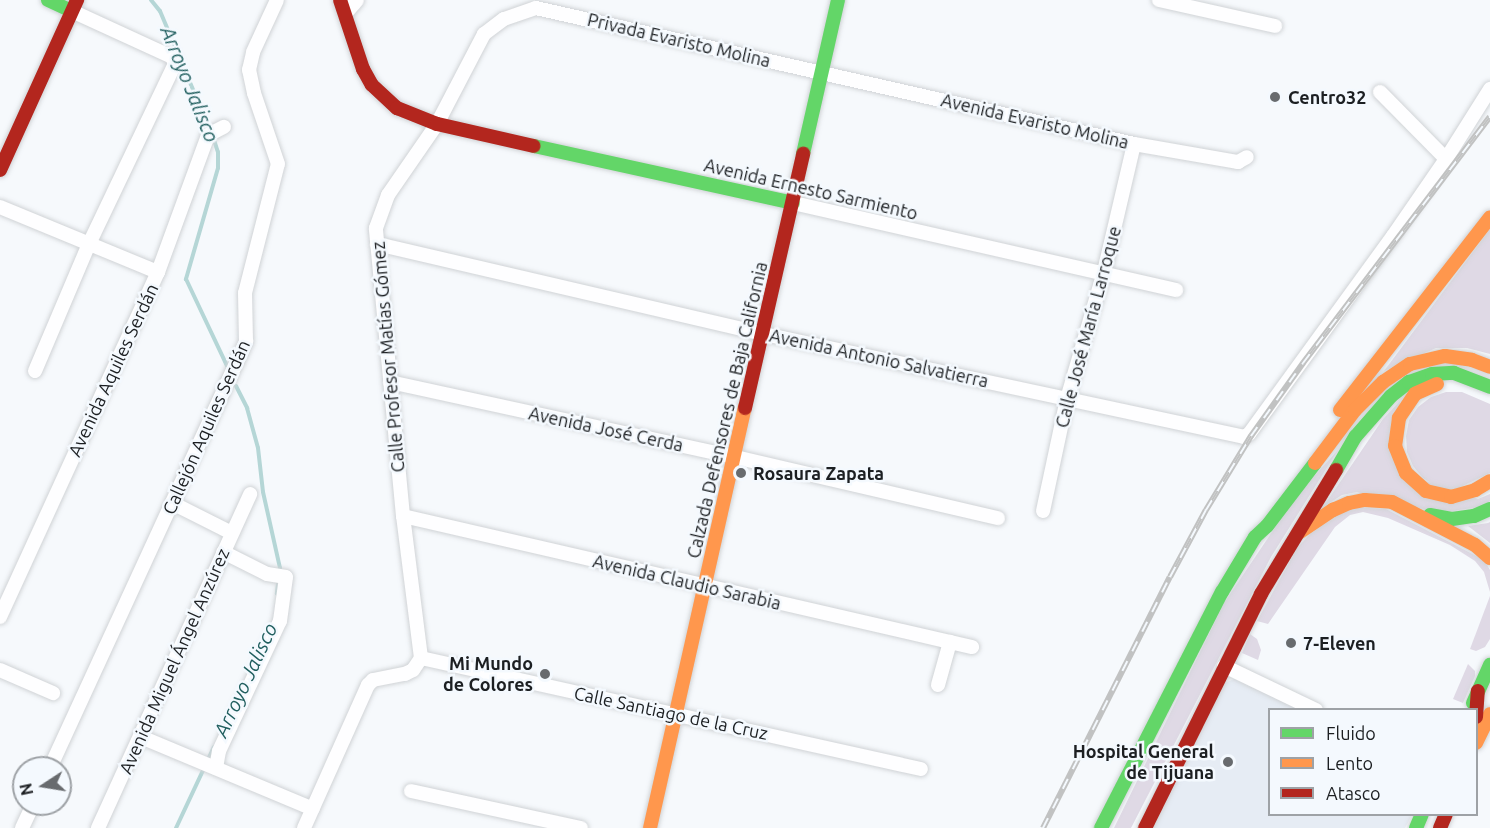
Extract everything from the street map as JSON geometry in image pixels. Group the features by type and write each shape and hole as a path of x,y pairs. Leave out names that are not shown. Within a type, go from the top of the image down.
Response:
{"main road":[{"path":"0,170 75,5 48,0"},
{"name":"Avenida Ernesto Sarmiento","path":"340,0 363,69 372,85 397,108 437,124 793,204"},
{"name":"Calzada Defensores de Baja California","path":"650,828 838,0"},
{"path":"1101,828 1198,634 1256,537 1263,518 1364,378 1490,217"},
{"path":"1256,537 1355,410 1395,372 1410,364 1445,356 1459,357 1488,366"},
{"path":"1145,828 1224,666 1295,535 1356,436 1391,396 1409,382 1432,374 1454,373 1485,385"},
{"path":"1485,385 1448,381 1431,385 1415,394 1398,418 1395,446 1406,473 1426,491 1451,497 1476,490 1490,481"},
{"path":"1295,535 1333,510 1365,500 1392,502 1418,513 1475,545 1490,558"},
{"path":"1418,513 1452,519 1474,516 1490,509"},
{"path":"1471,708 1490,665"},
{"path":"1477,708 1478,691"},
{"path":"1478,739 1490,714"}],"street":[{"name":"Callejón Aquiles Serdán","path":"56,756 246,341 245,293 278,166 249,70 253,52 277,0"},
{"path":"345,14 357,0"},
{"path":"1159,0 1275,26"},
{"path":"35,371 89,244 174,60 75,5"},
{"name":"Privada Evaristo Molina","path":"536,8 823,72"},
{"name":"Calle Profesor Matías Gómez","path":"421,658 403,516 376,228 388,195 437,124 484,34 504,19 536,8"},
{"name":"Avenida Evaristo Molina","path":"823,72 1134,144 1238,162 1247,157"},
{"path":"1380,92 1446,159 1490,89"},
{"name":"Avenida Aquiles Serdán","path":"0,617 158,272 198,168 216,131"},
{"name":"Calle José María Larroque","path":"1043,511 1068,399 1104,272 1134,144"},
{"name":"Avenida Antonio Salvatierra","path":"377,244 764,334 1242,437 1249,434 1446,159"},
{"name":"Avenida Ernesto Sarmiento","path":"793,204 1176,290"},
{"path":"0,207 158,272"},
{"name":"Avenida José Cerda","path":"390,382 735,457 998,518"},
{"name":"Avenida Miguel Ángel Anzúrez","path":"98,828 250,494"},
{"path":"172,503 232,533"},
{"name":"Avenida Claudio Sarabia","path":"403,516 972,647"},
{"path":"214,768 219,751 280,621 286,577 271,575 223,552"},
{"path":"938,685 950,642"},
{"path":"304,828 368,685 373,680 405,674 413,670 421,658"},
{"name":"Calle Santiago de la Cruz","path":"421,658 921,769"},
{"path":"1224,666 1312,708"},
{"path":"0,670 53,693"},
{"path":"141,737 313,809"},
{"path":"411,791 581,828"}],"shaded area":[{"path":"1490,229 1490,354 1467,348 1436,348 1384,371"},
{"path":"1446,392 1462,392 1490,404 1490,473 1454,490 1437,487 1423,478 1413,466 1407,452 1406,436 1409,420 1418,407 1431,397"},
{"path":"1400,401 1399,472 1478,499 1490,494 1490,501 1479,507 1439,513 1357,492 1342,495 1323,507 1383,419"},
{"path":"1338,450 1271,557 1131,828 1114,828 1224,603 1297,495"},
{"path":"1350,507 1386,509 1484,560 1490,570 1490,592 1484,572 1475,561 1450,545 1388,518 1363,512 1350,515 1335,527 1268,624 1257,621 1297,548 1310,534"},
{"path":"1490,522 1490,543 1468,526 1488,523"},
{"path":"1490,596 1490,639 1485,647 1476,651 1470,649"},
{"path":"1250,634 1257,639 1261,650 1258,660 1242,653"},
{"path":"1468,664 1475,671 1475,676 1463,703 1453,699"},
{"name":"Hospital General de Tijuana","path":"1234,679 1297,708 1268,708 1268,816 1411,816 1405,828 1153,828 1225,683"}],"waterway":[{"name":"Arroyo Jalisco","path":"151,0 160,11 210,130"},
{"name":"Arroyo Jalisco","path":"213,137 218,152 218,168 186,279 229,370"},
{"name":"Arroyo Jalisco","path":"236,386 247,408 258,448 263,492 280,568 277,594"},
{"name":"Arroyo Jalisco","path":"176,828 214,747"}],"railway":[{"path":"1043,828 1170,577 1206,510 1251,436 1303,363 1490,117"}],"traffic: fast":[{"path":"48,0 72,11"},
{"path":"803,154 838,0"},
{"path":"534,146 793,203"},
{"path":"1336,470 1356,436 1391,396 1409,382 1432,374 1454,373 1490,387"},
{"path":"1101,828 1222,592 1255,537 1267,526 1315,463"},
{"path":"1430,515 1452,519 1474,516 1490,509"},
{"path":"1473,703 1490,665"},
{"path":"1416,828 1421,816"}],"traffic: slow":[{"path":"1340,410 1490,217"},
{"path":"1315,463 1355,410 1383,382 1410,364 1445,356 1472,360 1490,367"},
{"path":"1437,384 1415,394 1399,418 1395,446 1406,473 1426,491 1451,497 1475,490 1490,481"},
{"path":"650,828 745,408"},
{"path":"1300,532 1333,510 1349,503 1365,500 1392,502 1475,545 1490,558"},
{"path":"1478,739 1490,714"}],"traffic: jam":[{"path":"0,170 77,0"},
{"path":"340,0 363,69 372,85 397,108 437,124 534,146"},
{"path":"745,408 803,154"},
{"path":"1145,828 1261,594 1336,470"},
{"path":"1477,708 1478,691"},
{"path":"1440,828 1445,816"}],"place":[{"name":"Centro32","path":"1275,97"},
{"name":"Rosaura Zapata","path":"741,473"},
{"name":"7-Eleven","path":"1291,643"},
{"name":"Mi Mundo de Colores","path":"545,674"},
{"name":"Hospital General de Tijuana","path":"1228,762"}]}
